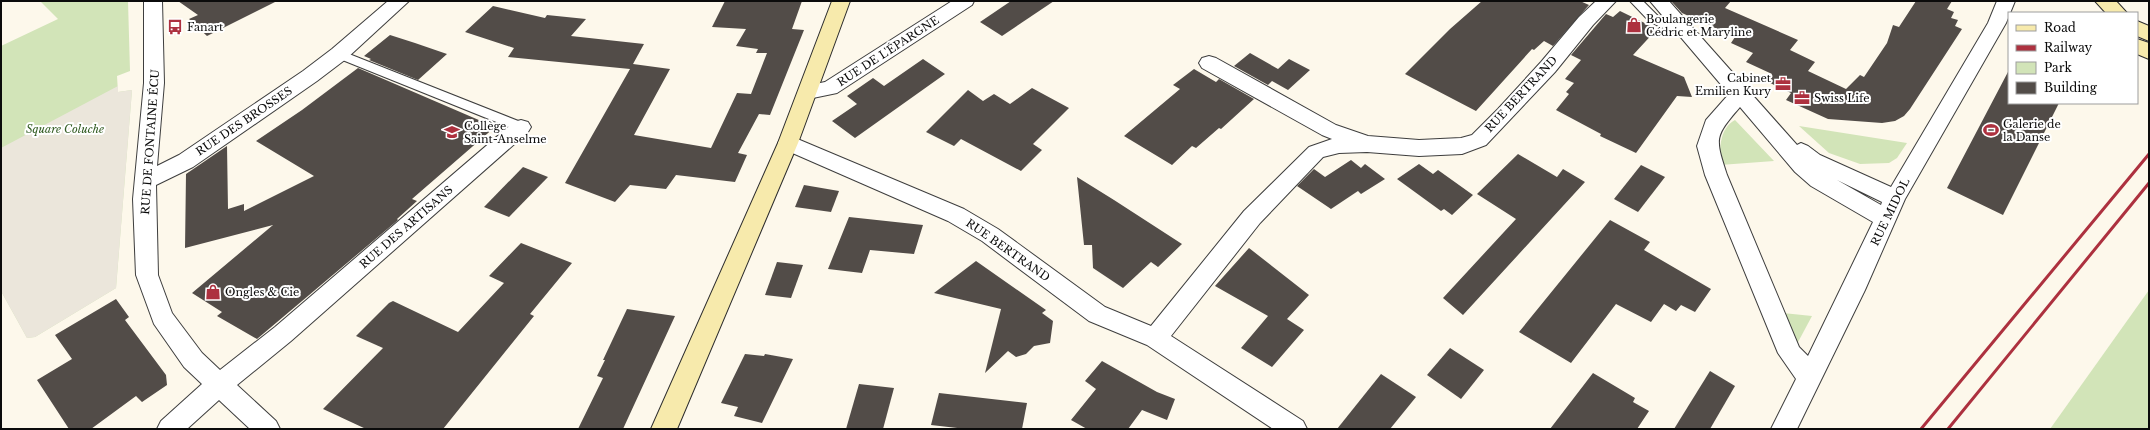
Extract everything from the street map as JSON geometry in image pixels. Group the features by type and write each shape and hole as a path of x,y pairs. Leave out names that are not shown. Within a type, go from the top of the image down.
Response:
{"street":[{"name":"RUE DE FONTAINE ÉCU","path":"153,1 154,83 144,199 147,275 162,317 193,360 267,429"},
{"name":"RUE DES BROSSES","path":"146,181 186,161 339,54 400,1"},
{"path":"664,429 788,143 841,1"},
{"name":"RUE DE L'ÉPARGNE","path":"808,92 830,88 965,1"},
{"name":"RUE BERTRAND","path":"1155,338 1252,217 1316,152 1338,145 1367,144 1419,148 1462,146 1479,140 1548,67 1586,21 1607,1"},
{"path":"1659,1 1803,166 1819,180 1890,208"},
{"name":"RUE MIDOL","path":"1784,429 1890,208 1997,22 2006,1"},
{"path":"2090,1 2099,12"},
{"path":"2104,1 2117,12"},
{"path":"2138,28 2149,35"},
{"path":"2138,46 2149,52"},
{"name":"RUE BERTRAND","path":"1209,63 1329,130 1367,144"},
{"path":"1740,94 1713,125 1707,146 1716,175 1790,353 1800,364 1808,379"},
{"name":"RUE DES ARTISANS","path":"170,429 194,405 282,334 521,127"},
{"name":"RUE BERTRAND","path":"788,143 956,215 990,235 1097,314 1155,338 1294,429"}],"lane":[{"path":"1636,1 1654,19 1691,36"},
{"name":"RUE DES ARTISANS","path":"339,54 521,127"}],"green space":[{"name":"Square Coluche","path":"40,1 128,1 130,71 117,76 118,92 132,90 116,288 35,337 27,338 1,291 1,46 58,19"},
{"path":"1735,120 1774,161 1720,165 1723,134 1726,128"},
{"path":"1799,126 1907,143 1897,158 1889,163 1860,164 1829,153"},
{"path":"2149,290 2149,429 2050,429"},
{"path":"1783,313 1812,316 1797,344"}],"shaded area":[{"name":"Square Coluche","path":"118,86 118,92 132,90 116,288 35,337 27,338 1,291 1,148"}],"building":[{"path":"178,1 277,1 207,36 189,19 198,15"},
{"path":"725,1 802,1 792,29 804,30 770,115 759,114 738,153 747,155 735,182 676,175 666,189 630,185 615,202 565,183 630,69 508,57 514,48 465,32 493,6 545,18 547,15 586,19 571,36 644,44 633,64 670,69 634,135 711,148 737,93 751,94 767,53 756,53 758,49 736,46 746,29 712,27"},
{"path":"1011,1 1054,1 1002,36 980,22"},
{"path":"1482,1 1580,1 1589,5 1553,46 1544,41 1534,50 1532,49 1476,111 1405,74 1450,29"},
{"path":"1671,1 1731,1 1725,8 1798,40 1790,50 1815,62 1808,71 1846,89 1860,75 1864,77 1887,43 1893,25 1899,27 1916,1 1952,1 1947,9 1954,12 1951,18 1958,20 1955,26 1962,29 1904,116 1895,121 1882,123 1828,119 1786,100 1791,93 1766,81 1772,74 1746,62 1753,53 1731,43 1735,37 1682,13"},
{"path":"1620,11 1657,29 1633,55 1684,77 1692,97 1677,96 1636,153 1600,136 1601,134 1556,110 1569,94 1566,92 1574,83 1565,79 1581,60 1571,55 1606,14 1613,17"},
{"path":"390,35 447,54 418,80 369,60 371,59 364,56"},
{"path":"1250,53 1278,69 1289,59 1310,70 1288,90 1272,81 1268,85 1234,66"},
{"path":"923,59 945,74 855,138 832,121 857,104 847,96 873,78 884,86"},
{"path":"358,68 495,127 412,199 417,201 397,219 398,220 257,339 217,316 222,312 192,293 273,225 185,248 186,174 227,146 228,209 244,204 244,211 314,176 256,141 302,110"},
{"path":"1194,69 1216,82 1219,79 1254,99 1221,129 1219,128 1196,148 1192,146 1172,165 1124,136 1180,89 1173,85"},
{"path":"2008,72 2008,104 2058,104 2003,215 1947,188"},
{"path":"1032,88 1069,108 1033,144 1042,150 1021,171 961,139 954,146 926,132 968,90 983,101 994,94 1010,104"},
{"path":"1518,154 1557,177 1563,169 1585,182 1463,315 1443,298 1516,219 1477,194"},
{"path":"1351,160 1361,168 1365,164 1385,179 1361,194 1358,191 1331,209 1297,186 1314,169 1325,177"},
{"path":"1419,164 1433,174 1438,170 1473,195 1452,215 1444,209 1441,211 1397,179"},
{"path":"1641,165 1665,177 1638,212 1614,199"},
{"path":"523,167 548,177 509,217 484,207"},
{"path":"1077,177 1182,244 1158,267 1151,262 1123,288 1093,268 1092,245 1084,245"},
{"path":"804,185 839,191 831,212 795,207"},
{"path":"849,217 923,225 914,254 870,250 862,273 828,269"},
{"path":"1610,220 1650,242 1644,250 1711,289 1695,312 1681,305 1676,311 1664,304 1651,322 1616,304 1571,363 1519,332"},
{"path":"521,243 572,263 530,314 534,316 443,429 366,429 323,409 383,348 356,336 389,303 393,301 458,332 504,283 489,276"},
{"path":"1249,248 1309,295 1287,319 1304,330 1272,367 1241,348 1268,316 1215,286"},
{"path":"976,261 1046,310 1042,313 1053,321 1050,343 1034,346 1026,354 1016,357 1008,351 985,373 1001,309 934,293"},
{"path":"777,262 803,265 791,298 765,295"},
{"path":"116,299 129,317 125,320 166,375 167,385 142,402 136,396 91,429 69,429 37,380 72,359 55,335"},
{"path":"627,309 675,316 623,429 578,429 603,378 597,376"},
{"path":"1450,348 1484,370 1461,399 1427,375"},
{"path":"745,354 764,356 765,354 793,359 762,423 734,416 738,407 721,403"},
{"path":"1102,361 1157,392 1175,399 1167,420 1142,410 1128,429 1087,429 1071,420 1096,389 1085,381"},
{"path":"1710,371 1735,386 1710,429 1674,429"},
{"path":"1593,373 1635,398 1633,402 1649,411 1637,429 1550,429"},
{"path":"1381,374 1416,397 1390,429 1337,429"},
{"path":"859,384 894,388 883,429 846,429"},
{"path":"939,393 1027,403 1022,429 966,429 931,425"}],"railway":[{"path":"1921,429 2149,154"},
{"path":"1948,429 2149,183"}],"place":[{"name":"Boulangerie Cédric et Maryline","path":"1634,25"},
{"name":"Fanart","path":"175,27"},
{"name":"Cabinet Emilien Kury","path":"1783,84"},
{"name":"Swiss Life","path":"1802,98"},
{"name":"Galerie de la Danse","path":"1991,130"},
{"name":"Collège Saint-Anselme","path":"452,132"},
{"name":"Ongles & Cie","path":"213,292"}]}
